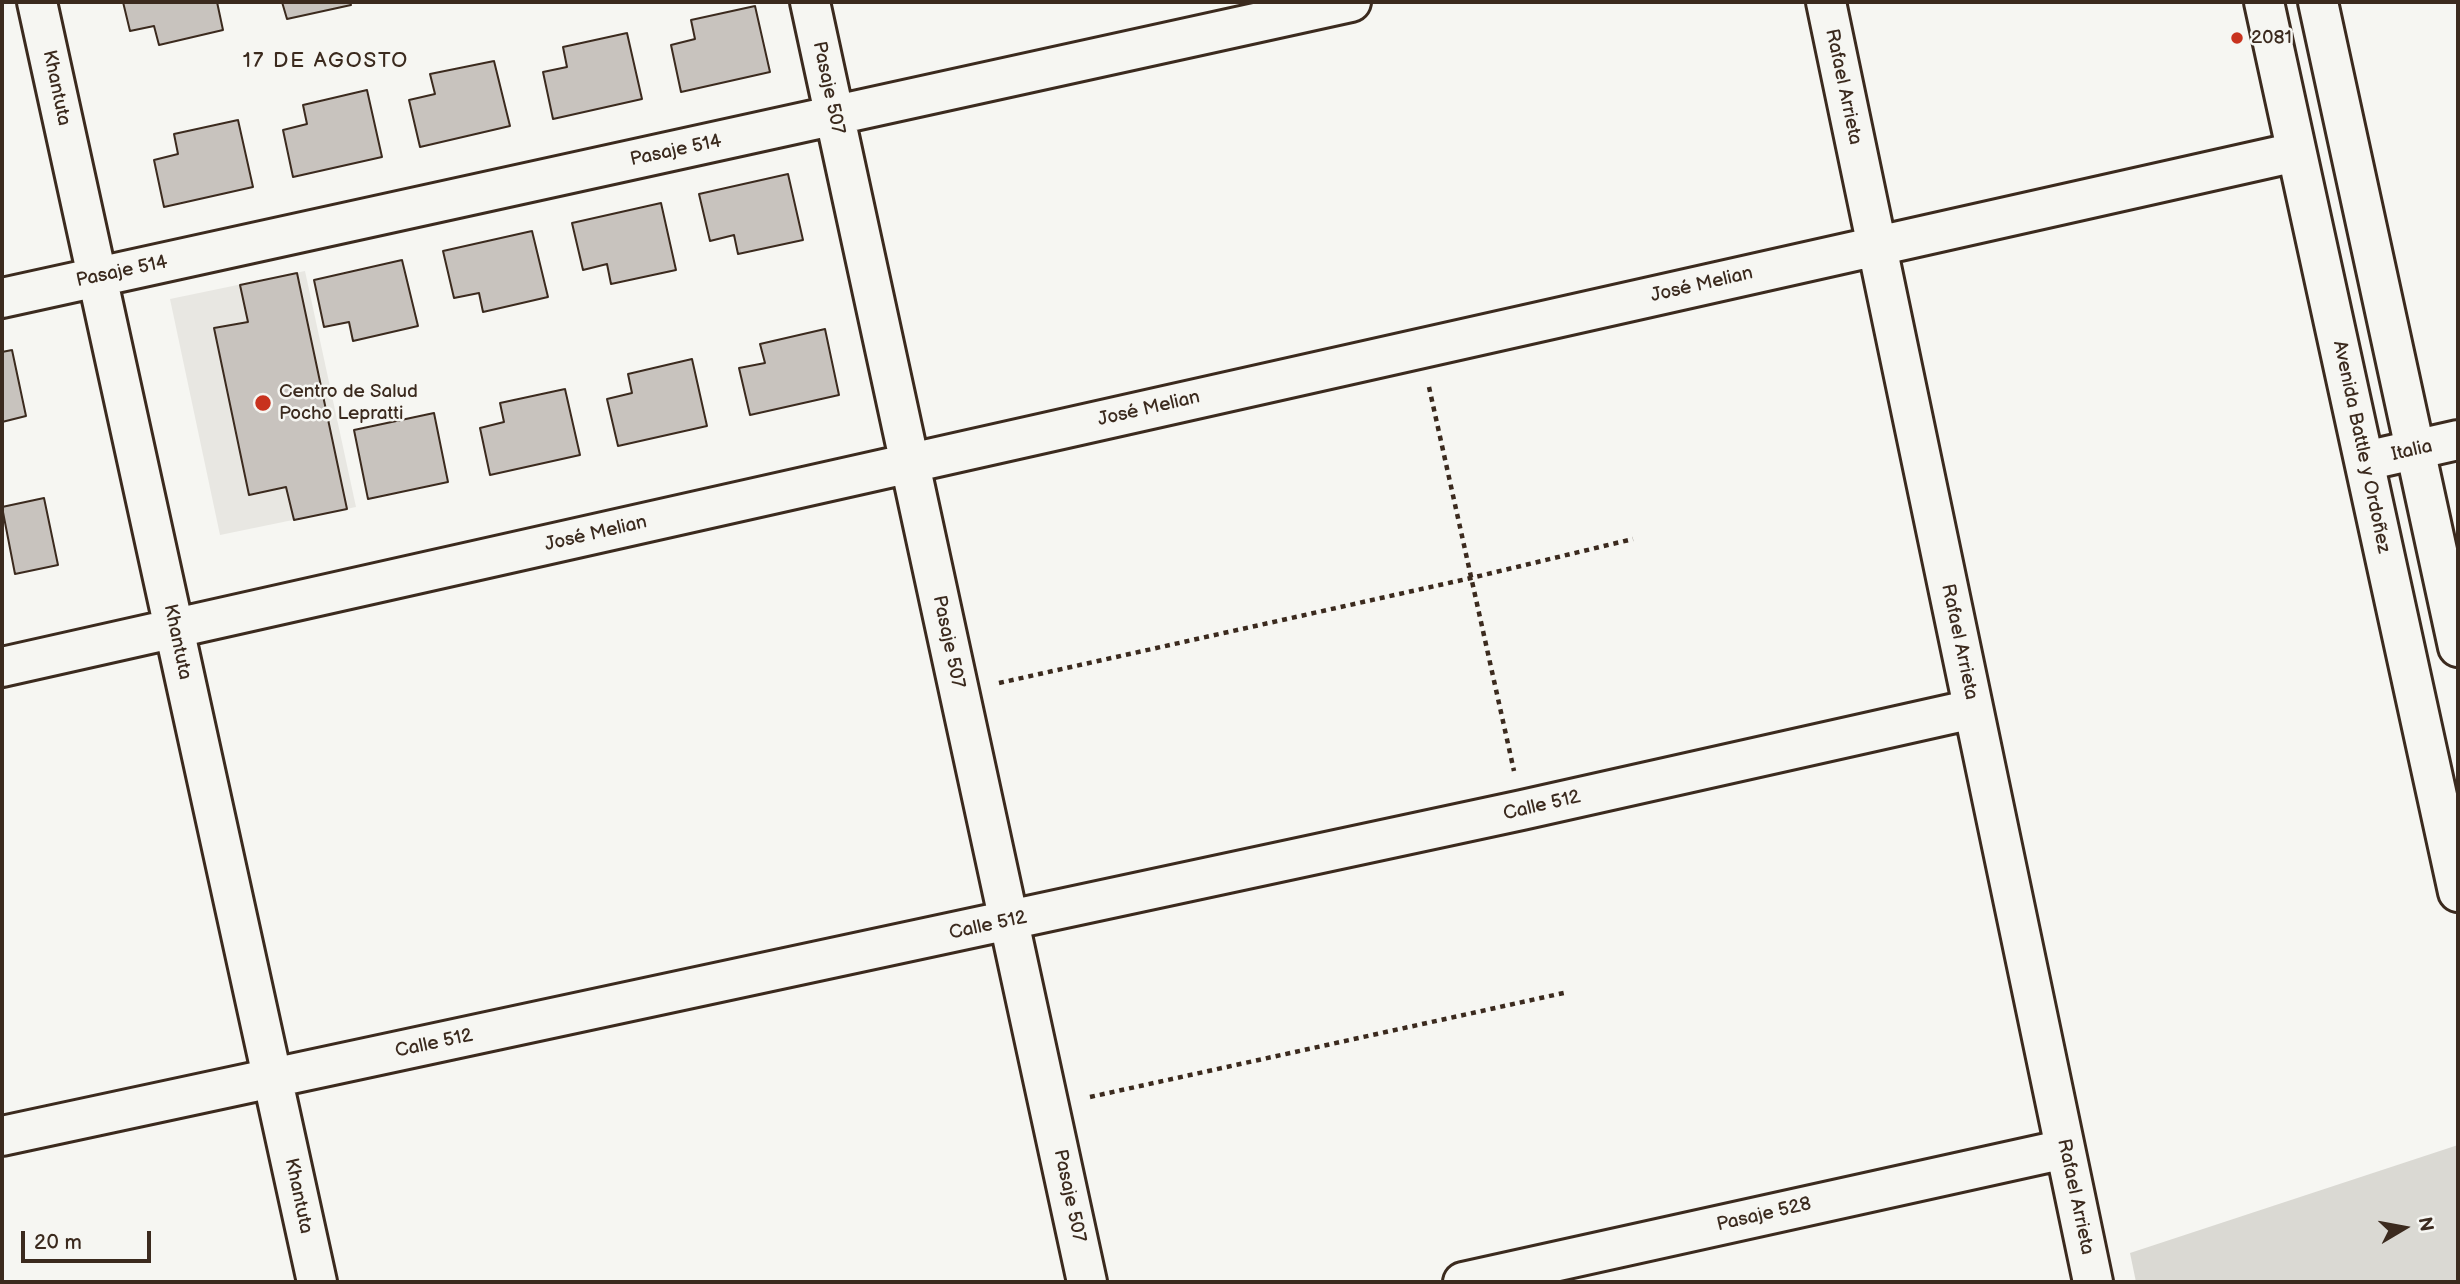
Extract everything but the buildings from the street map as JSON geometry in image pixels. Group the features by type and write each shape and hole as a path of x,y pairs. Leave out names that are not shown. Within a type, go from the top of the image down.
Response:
{"street":[{"name":"Khantuta","path":"37,2 317,1282"},
{"name":"Pasaje 507","path":"810,2 1087,1282"},
{"name":"Pasaje 514","path":"2,298 1351,2"},
{"name":"Rafael Arrieta","path":"1826,2 2093,1282"},
{"name":"Avenida Battle y Ordoñez","path":"2264,2 2458,892"},
{"path":"2318,2 2458,647"},
{"name":"José Melian","path":"2,667 2296,152"},
{"name":"Italia","path":"2365,461 2458,440"},
{"name":"Calle 512","path":"2,1136 1522,810 1973,709"},
{"name":"Pasaje 528","path":"1463,1282 2065,1149"}],"path":[{"path":"1420,348 1522,810"},
{"path":"959,691 1471,578 1633,539"},
{"path":"1049,1106 1568,992"}],"shaded area":[{"name":"Centro de Salud Pocho Lepratti","path":"305,271 356,507 220,535 170,299"},
{"path":"2458,1145 2458,1282 2136,1282 2130,1253"}],"place":[{"name":"2081","path":"2237,38"},
{"name":"Centro de Salud Pocho Lepratti","path":"263,403"}],"district":[{"name":"17 DE AGOSTO","path":"326,62"}]}
